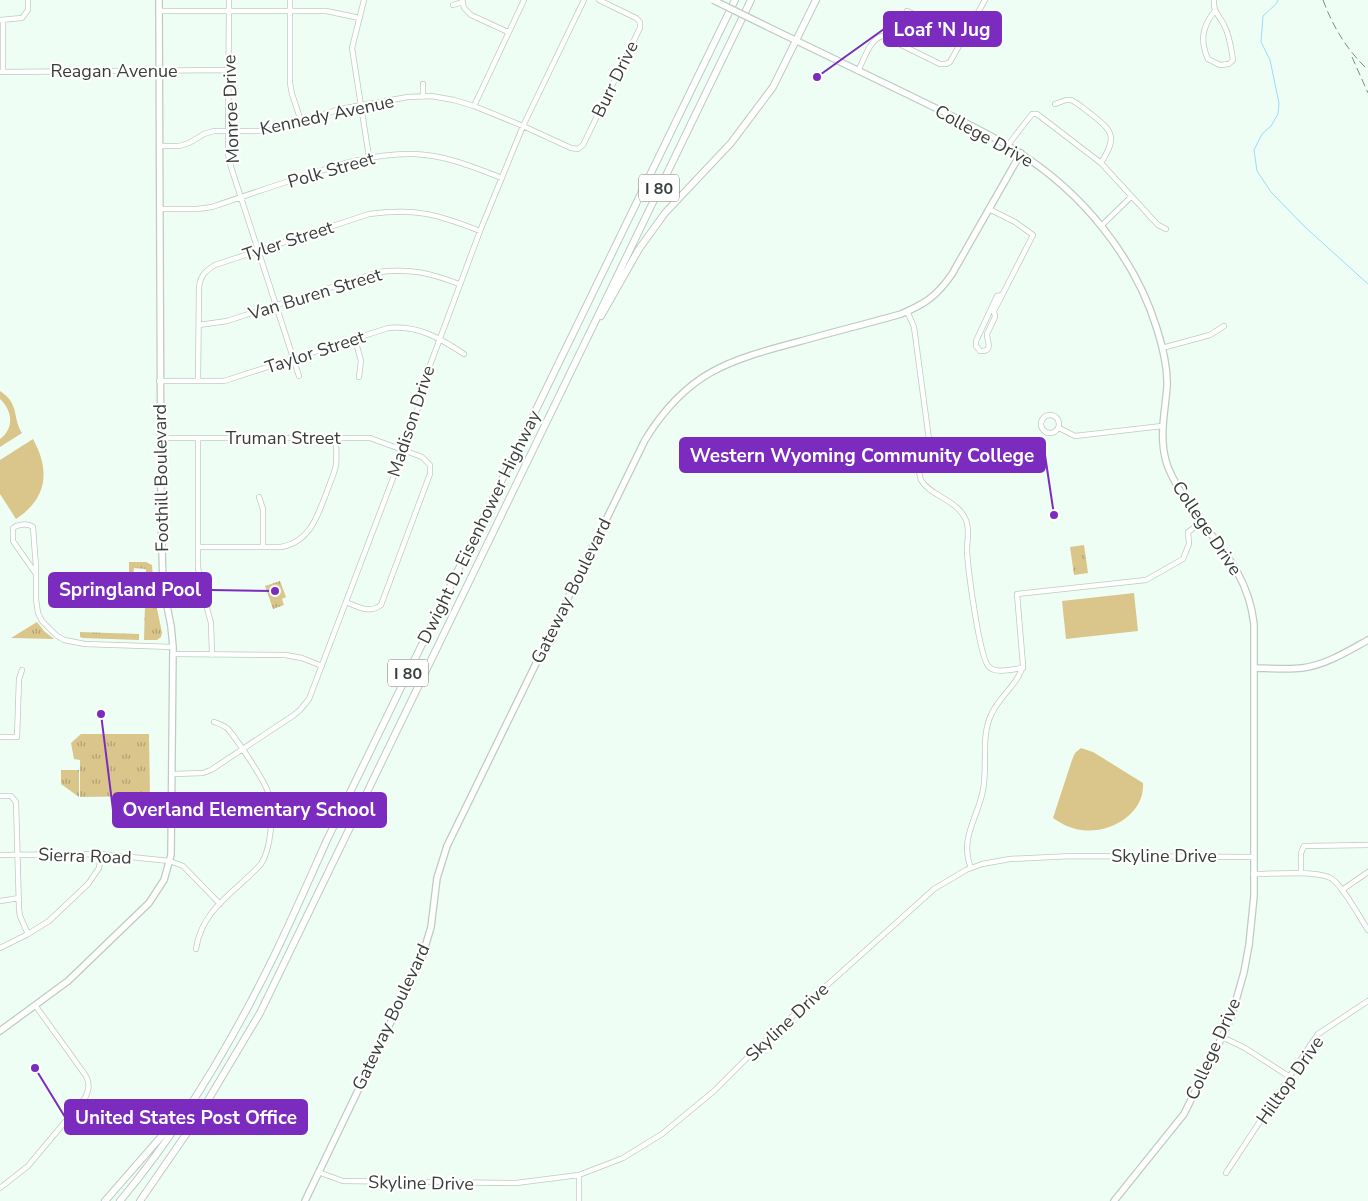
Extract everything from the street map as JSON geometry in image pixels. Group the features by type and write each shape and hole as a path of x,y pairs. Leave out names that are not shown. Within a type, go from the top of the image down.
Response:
{"highway":[{"name":"Dwight D. Eisenhower Highway","path":"120,1201 148,1168 221,1055 273,957 330,833 735,0"},
{"name":"Dwight D. Eisenhower Highway","path":"140,1201 198,1117 260,1013 751,0"},
{"name":"I 80","path":"568,376 639,249 665,213 736,136 773,87 816,0"},
{"path":"105,1201 189,1104"}],"main road":[{"name":"Foothill Boulevard","path":"0,1031 68,981 149,903 164,880 170,861 172,846 173,654 162,559 159,381 159,0"},
{"name":"College Drive","path":"713,0 1008,145 1058,181 1101,226 1117,248 1137,283 1149,307 1162,348 1166,366 1167,386 1162,426 1163,445 1170,473 1178,488 1236,568 1248,593 1254,624 1254,874 1249,945 1236,999 1222,1037 1184,1114 1114,1201"},
{"name":"Gateway Boulevard","path":"305,1201 422,957 431,927 437,878 449,841 655,424 677,397 691,385 723,365 760,352 907,311 918,307 941,290 1021,153"},
{"path":"1254,668 1301,668 1319,664 1368,640"}],"street":[{"name":"Monroe Drive","path":"229,0 228,154 299,376"},
{"path":"290,0 290,82 301,122"},
{"path":"364,0 352,48 369,156"},
{"path":"474,106 524,0"},
{"name":"Madison Drive","path":"173,774 203,773 211,770 300,710 309,699 414,423 426,376 459,284 523,126 584,0"},
{"name":"Burr Drive","path":"578,149 583,145 640,28 640,22 636,18 599,0"},
{"path":"858,71 873,41 877,37 883,36 940,64 950,62 985,0"},
{"path":"1214,0 1214,12 1206,22 1203,47 1208,59 1220,65 1229,64 1233,60 1230,41 1224,24 1214,12"},
{"path":"453,5 462,1 464,8 471,14 508,32"},
{"path":"2,72 2,20 22,18 26,13 28,3"},
{"path":"159,11 326,11 360,18"},
{"path":"907,11 963,38"},
{"name":"Reagan Avenue","path":"2,72 228,70"},
{"path":"423,84 423,97"},
{"name":"Kennedy Avenue","path":"160,146 179,146 214,131 263,131 301,122 340,109 408,97 423,97 454,100 474,106 570,148 578,149"},
{"path":"1055,104 1071,100 1107,126 1111,140 1110,148 1101,163"},
{"path":"1008,145 1032,114 1037,114 1101,163 1158,225 1166,229"},
{"name":"Polk Street","path":"160,209 197,209 212,206 342,163 369,156 415,154 439,157 466,164 502,178"},
{"path":"1101,226 1131,197"},
{"path":"989,209 1015,222 1033,235 994,311 995,317 987,334 990,346 985,351 980,351 977,348 976,341 997,296 1002,295"},
{"name":"Tyler Street","path":"198,381 199,288 203,274 215,265 370,214 392,211 427,213 444,217 480,231"},
{"name":"Van Buren Street","path":"199,325 227,321 379,272 397,269 428,273 459,284"},
{"path":"907,311 914,327 930,447 929,451 918,453 920,476 924,483 957,508 966,520 969,530 967,550 975,609 986,663 989,667 998,670 1022,668"},
{"name":"Taylor Street","path":"159,381 224,381 388,328 400,326 413,328 439,338 464,354"},
{"path":"1162,348 1210,335 1224,326"},
{"path":"355,339 361,361 359,377"},
{"path":"1048,416 1054,416 1058,420 1059,428 1055,433 1048,434 1043,431 1041,422 1048,416"},
{"path":"1059,428 1075,436 1162,426"},
{"name":"Truman Street","path":"160,438 370,438 426,460 431,469 382,603 376,609 370,610 346,602"},
{"path":"198,438 199,577 210,623 212,655"},
{"path":"198,547 288,545 302,537 312,527 335,467 336,438"},
{"path":"259,498 263,509 263,546"},
{"path":"971,868 966,848 983,791 987,728 994,709 1020,674 1024,659 1017,594 1146,580 1183,558 1190,544 1188,532 1202,522"},
{"path":"36,574 13,541 13,528 16,525 29,525 33,527 36,574 36,599 38,613 48,628 64,640 85,644 172,647"},
{"path":"173,654 294,656 322,666"},
{"path":"0,737 17,737 22,670"},
{"path":"196,949 202,926 211,912 261,864 270,844 269,796 262,779 228,730 214,722"},
{"path":"0,796 11,796 16,802 20,916 28,934"},
{"path":"1301,874 1301,853 1304,846 1368,845"},
{"path":"0,948 49,921 88,884 99,868 101,854"},
{"name":"Sierra Road","path":"0,855 101,854 170,861"},
{"name":"Skyline Drive","path":"318,1172 343,1181 480,1184 516,1183 579,1175 623,1158 662,1134 714,1091 755,1050 934,889 953,876 982,864 1010,859 1072,856 1218,855 1254,857"},
{"path":"170,861 183,866 220,904"},
{"path":"1342,890 1368,872"},
{"path":"1254,874 1324,875 1335,882 1342,890 1368,930"},
{"path":"0,901 19,898"},
{"name":"Hilltop Drive","path":"1226,1173 1318,1034 1368,1002"},
{"path":"0,1188 28,1166 85,1098 89,1088 89,1081 86,1076 35,1005"},
{"path":"1222,1037 1245,1048 1290,1077"},
{"path":"579,1175 579,1201"}],"green space":[{"path":"0,391 13,406 22,433 0,447 0,439 8,430 10,419 7,408 0,399"},
{"path":"33,439 42,462 44,472 43,483 35,502 16,519 0,494 0,460"},
{"path":"1084,545 1088,573 1074,575 1070,547"},
{"path":"129,562 146,562 152,565 154,594 162,633 161,637 157,640 144,640 146,569 134,568 133,575 129,575"},
{"path":"280,581 286,597 282,599 284,605 273,609 265,586"},
{"path":"1134,593 1138,631 1066,639 1062,601"},
{"path":"37,622 54,639 11,638"},
{"path":"80,632 139,634 139,640 83,638 80,637"},
{"path":"81,734 149,734 150,796 80,797 80,760 74,759 71,743"},
{"path":"124,734 142,734 142,742 124,742"},
{"path":"1081,748 1093,752 1143,783 1142,794 1132,813 1124,820 1104,829 1074,829 1053,818 1072,760 1075,753"},
{"path":"61,770 79,770 79,797 61,784"}],"waterway":[{"path":"1278,0 1263,16 1261,42 1270,60 1279,103 1278,114 1271,126 1262,134 1254,150 1257,171 1271,192 1305,227 1368,284"}],"railway":[{"path":"1323,0 1341,38 1368,70"},
{"path":"1352,57 1368,93"}],"place":[{"name":"Loaf 'N Jug","path":"817,77"},
{"name":"Western Wyoming Community College","path":"1054,515"},
{"name":"Springland Pool","path":"275,591"},
{"name":"Overland Elementary School","path":"101,714"},
{"name":"United States Post Office","path":"35,1068"}]}
